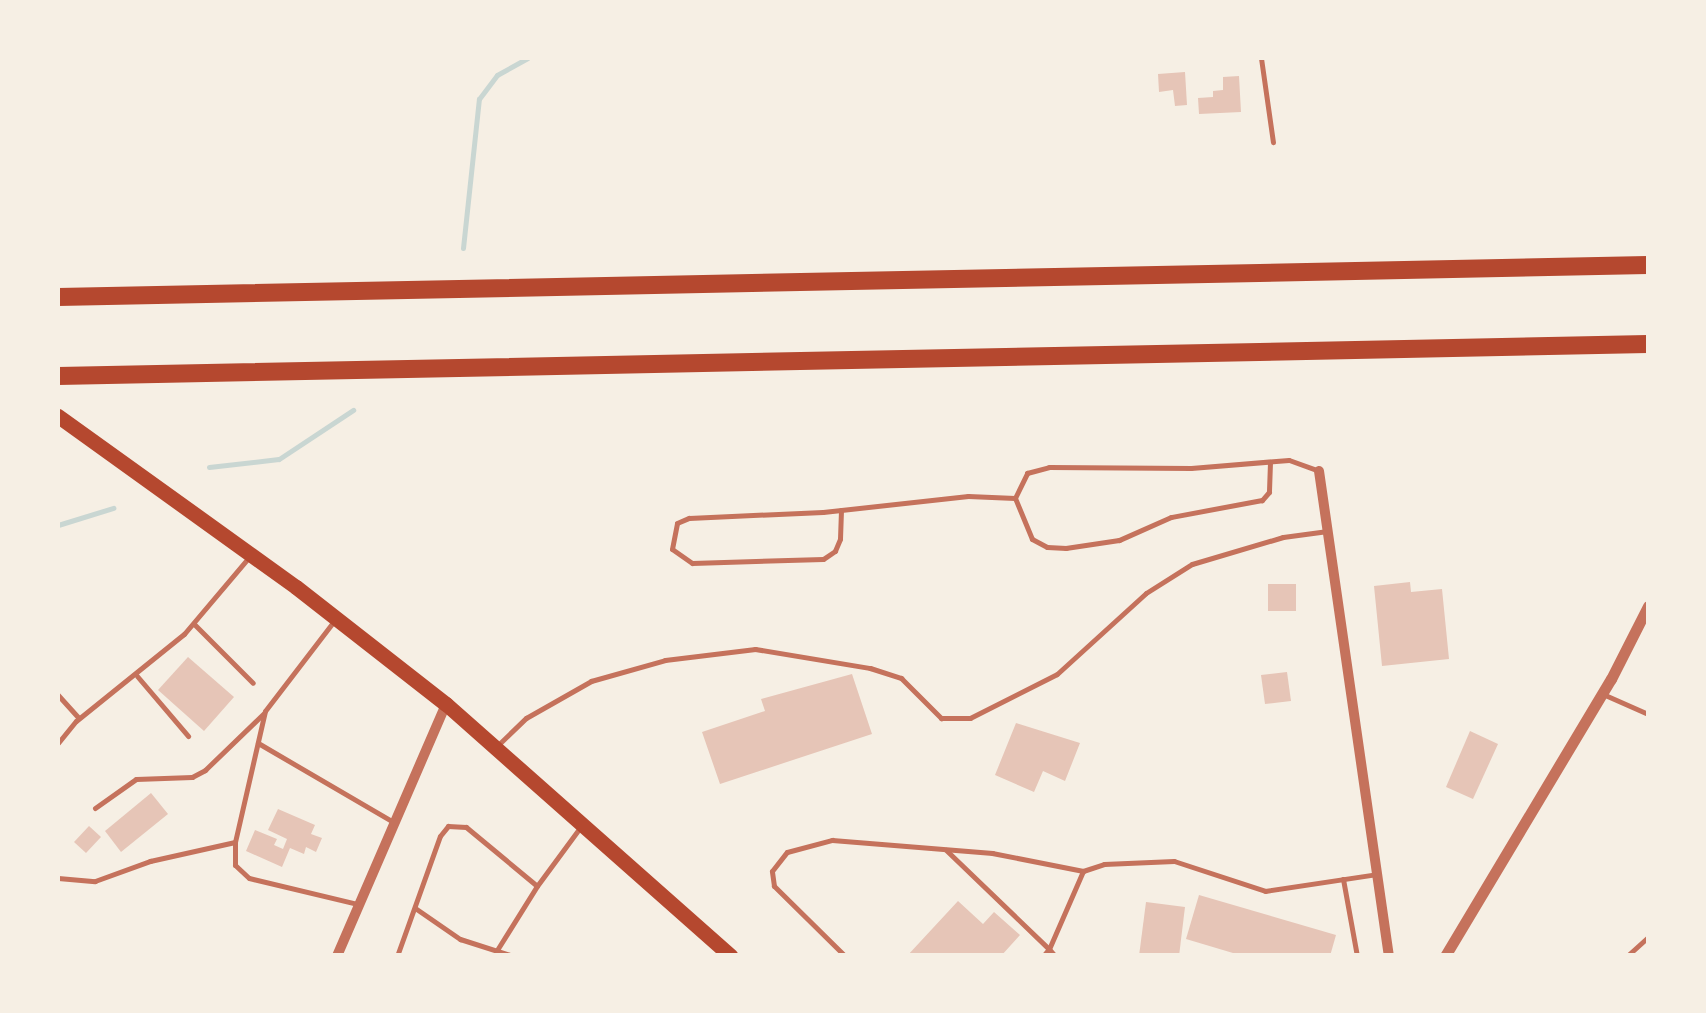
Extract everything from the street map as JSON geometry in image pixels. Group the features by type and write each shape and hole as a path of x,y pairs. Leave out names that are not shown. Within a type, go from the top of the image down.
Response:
{"highway":[{"path":"58,297 1648,265"},
{"path":"58,376 1648,344"}],"main road":[{"path":"58,416 251,554 446,704 584,822 730,956"}],"street":[{"path":"1319,471 1331,531 1389,956"},
{"path":"1445,956 1602,694 1648,606"},
{"path":"338,956 357,904 446,704"}],"lane":[{"path":"1260,58 1274,142"},
{"path":"1270,462 1269,492 1262,500 1172,517 1119,540 1066,548 1047,547 1032,539 1015,498 1027,474 1049,467 1191,468 1289,460 1319,471"},
{"path":"841,510 840,540 834,551 823,558 692,563 672,549 678,523 689,518 841,510 952,497 1015,498"},
{"path":"496,747 526,718 591,680 665,660 755,649 870,668 901,678 941,718 970,718 1057,674 1146,594 1192,564 1283,537 1331,531"},
{"path":"58,743 79,718 137,676 194,624 251,554"},
{"path":"95,808 136,779 192,777 205,770 265,712 336,618"},
{"path":"194,624 252,683"},
{"path":"137,676 188,736"},
{"path":"1602,694 1648,714"},
{"path":"58,695 79,718"},
{"path":"265,712 235,842 235,865 249,878 357,904"},
{"path":"258,743 393,822"},
{"path":"497,950 584,822"},
{"path":"396,956 440,836 456,824 466,827 537,886"},
{"path":"845,956 774,886 772,871 787,852 832,840 944,848 1082,871 1104,864 1174,861 1266,891 1377,874"},
{"path":"58,878 95,881 175,854 235,842"},
{"path":"944,848 1055,956"},
{"path":"1042,956 1049,949 1082,871"},
{"path":"1343,879 1356,956"},
{"path":"415,908 460,939 513,956"},
{"path":"1627,956 1648,936"}],"building":[{"path":"1185,72 1187,105 1175,106 1173,90 1159,92 1158,74"},
{"path":"1239,76 1241,112 1199,114 1198,98 1213,97 1213,91 1223,90 1223,77"},
{"path":"1410,582 1411,592 1442,589 1449,659 1382,666 1374,586"},
{"path":"1268,584 1296,584 1296,611 1268,611"},
{"path":"188,657 234,697 204,731 158,690"},
{"path":"1287,672 1291,701 1265,704 1261,675"},
{"path":"852,674 872,734 720,784 702,732 765,711 761,699"},
{"path":"1016,723 1080,743 1065,781 1043,771 1034,792 995,775"},
{"path":"1470,731 1498,744 1473,799 1446,787"},
{"path":"151,793 168,814 121,852 105,831"},
{"path":"278,809 315,825 311,834 322,838 316,852 306,847 304,854 290,848 282,867 246,851 255,830 277,839 274,845 283,849 287,839 268,830"},
{"path":"89,826 101,837 86,853 74,842"},
{"path":"1199,895 1336,935 1330,956 1243,956 1186,939"},
{"path":"958,901 983,924 994,912 1020,935 1001,956 907,956"},
{"path":"1146,902 1185,907 1179,956 1139,956"}],"waterway":[{"path":"463,248 479,99 497,75 528,58"},
{"path":"209,467 279,459 353,410"},
{"path":"58,525 113,508"}]}
